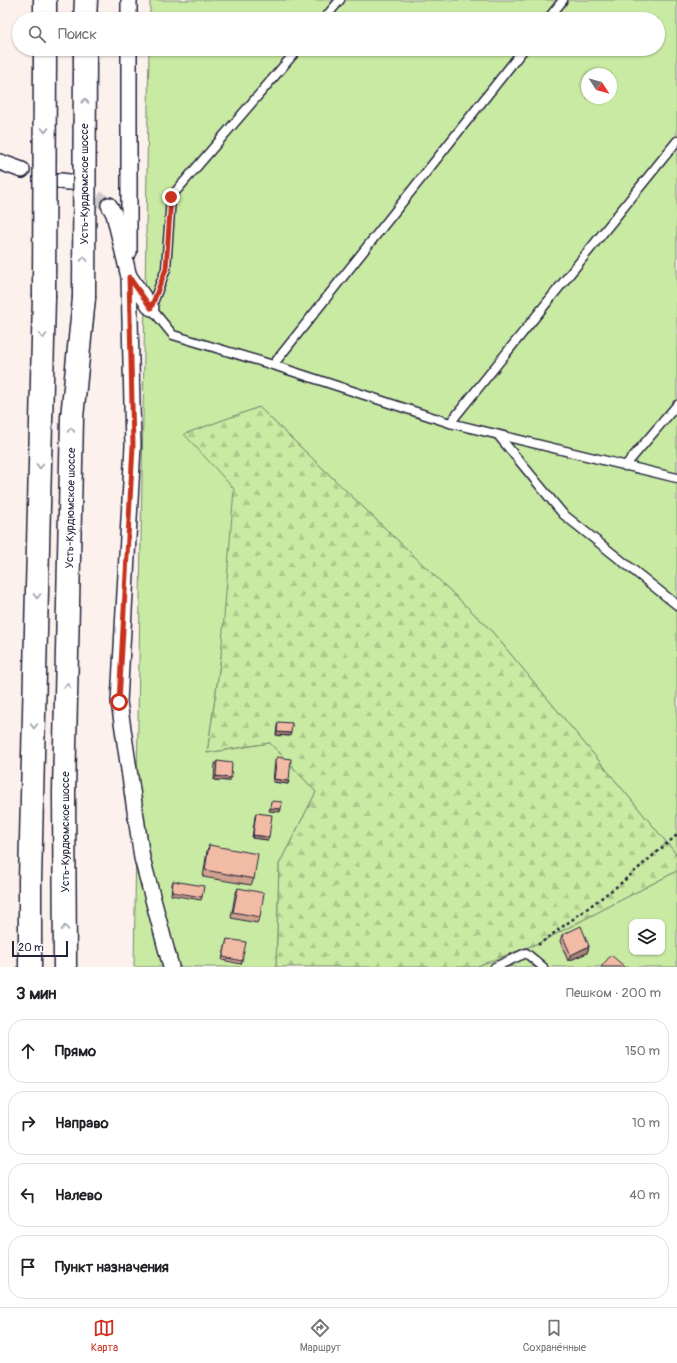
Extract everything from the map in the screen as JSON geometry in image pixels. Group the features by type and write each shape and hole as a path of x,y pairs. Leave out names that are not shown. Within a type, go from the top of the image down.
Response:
{"main road":[{"path":"45,0 45,12"},
{"path":"86,0 86,12"},
{"path":"30,967 30,866 44,297 45,56"},
{"name":"Усть-Курдюмское шоссе","path":"65,967 64,792 72,417 84,298 85,56"}],"street":[{"path":"129,0 129,12"},
{"path":"129,56 129,277 133,446 119,702 142,858 171,967"},
{"path":"0,162 22,170"},
{"path":"109,206 114,214 129,277 151,308"}],"lane":[{"path":"330,12 340,0"},
{"path":"554,12 563,0"},
{"path":"292,56 171,197 166,269 151,308 173,335 273,365 450,423 677,478"},
{"path":"273,365 518,56"},
{"path":"450,423 677,141"},
{"path":"625,466 677,405"},
{"path":"498,435 563,514 677,605"},
{"path":"495,967 526,954 543,967"}],"path":[{"path":"526,954 620,884 677,835"}],"green space":[{"path":"150,0 677,0 677,855 490,629 259,407 184,434 234,489 221,656 207,753 270,743 316,792 279,864 276,967 134,967 149,56 665,56 665,12 150,12"},
{"path":"259,407 490,629 677,855 677,871 539,943 475,967 276,967 279,864 316,792 270,743 207,753 221,656 183,434"},
{"path":"677,871 677,967 475,967 539,943"}],"building":[{"path":"278,722 292,723 291,733 277,732"},
{"path":"277,757 291,759 289,781 274,779"},
{"path":"217,761 232,763 231,778 216,776"},
{"path":"271,801 282,802 281,809 270,808"},
{"path":"256,813 272,815 269,837 253,835"},
{"path":"209,845 258,854 254,879 205,870"},
{"path":"173,881 204,886 202,897 172,892"},
{"path":"238,888 264,893 260,917 233,912"},
{"path":"581,926 589,946 571,955 562,935"},
{"path":"227,939 246,942 242,961 223,957"},
{"path":"611,955 625,967 601,967"}],"tunnel":[{"path":"77,187 109,205"}],"route":[{"path":"119,702 133,446 129,277 151,308 166,269 171,197"}]}
